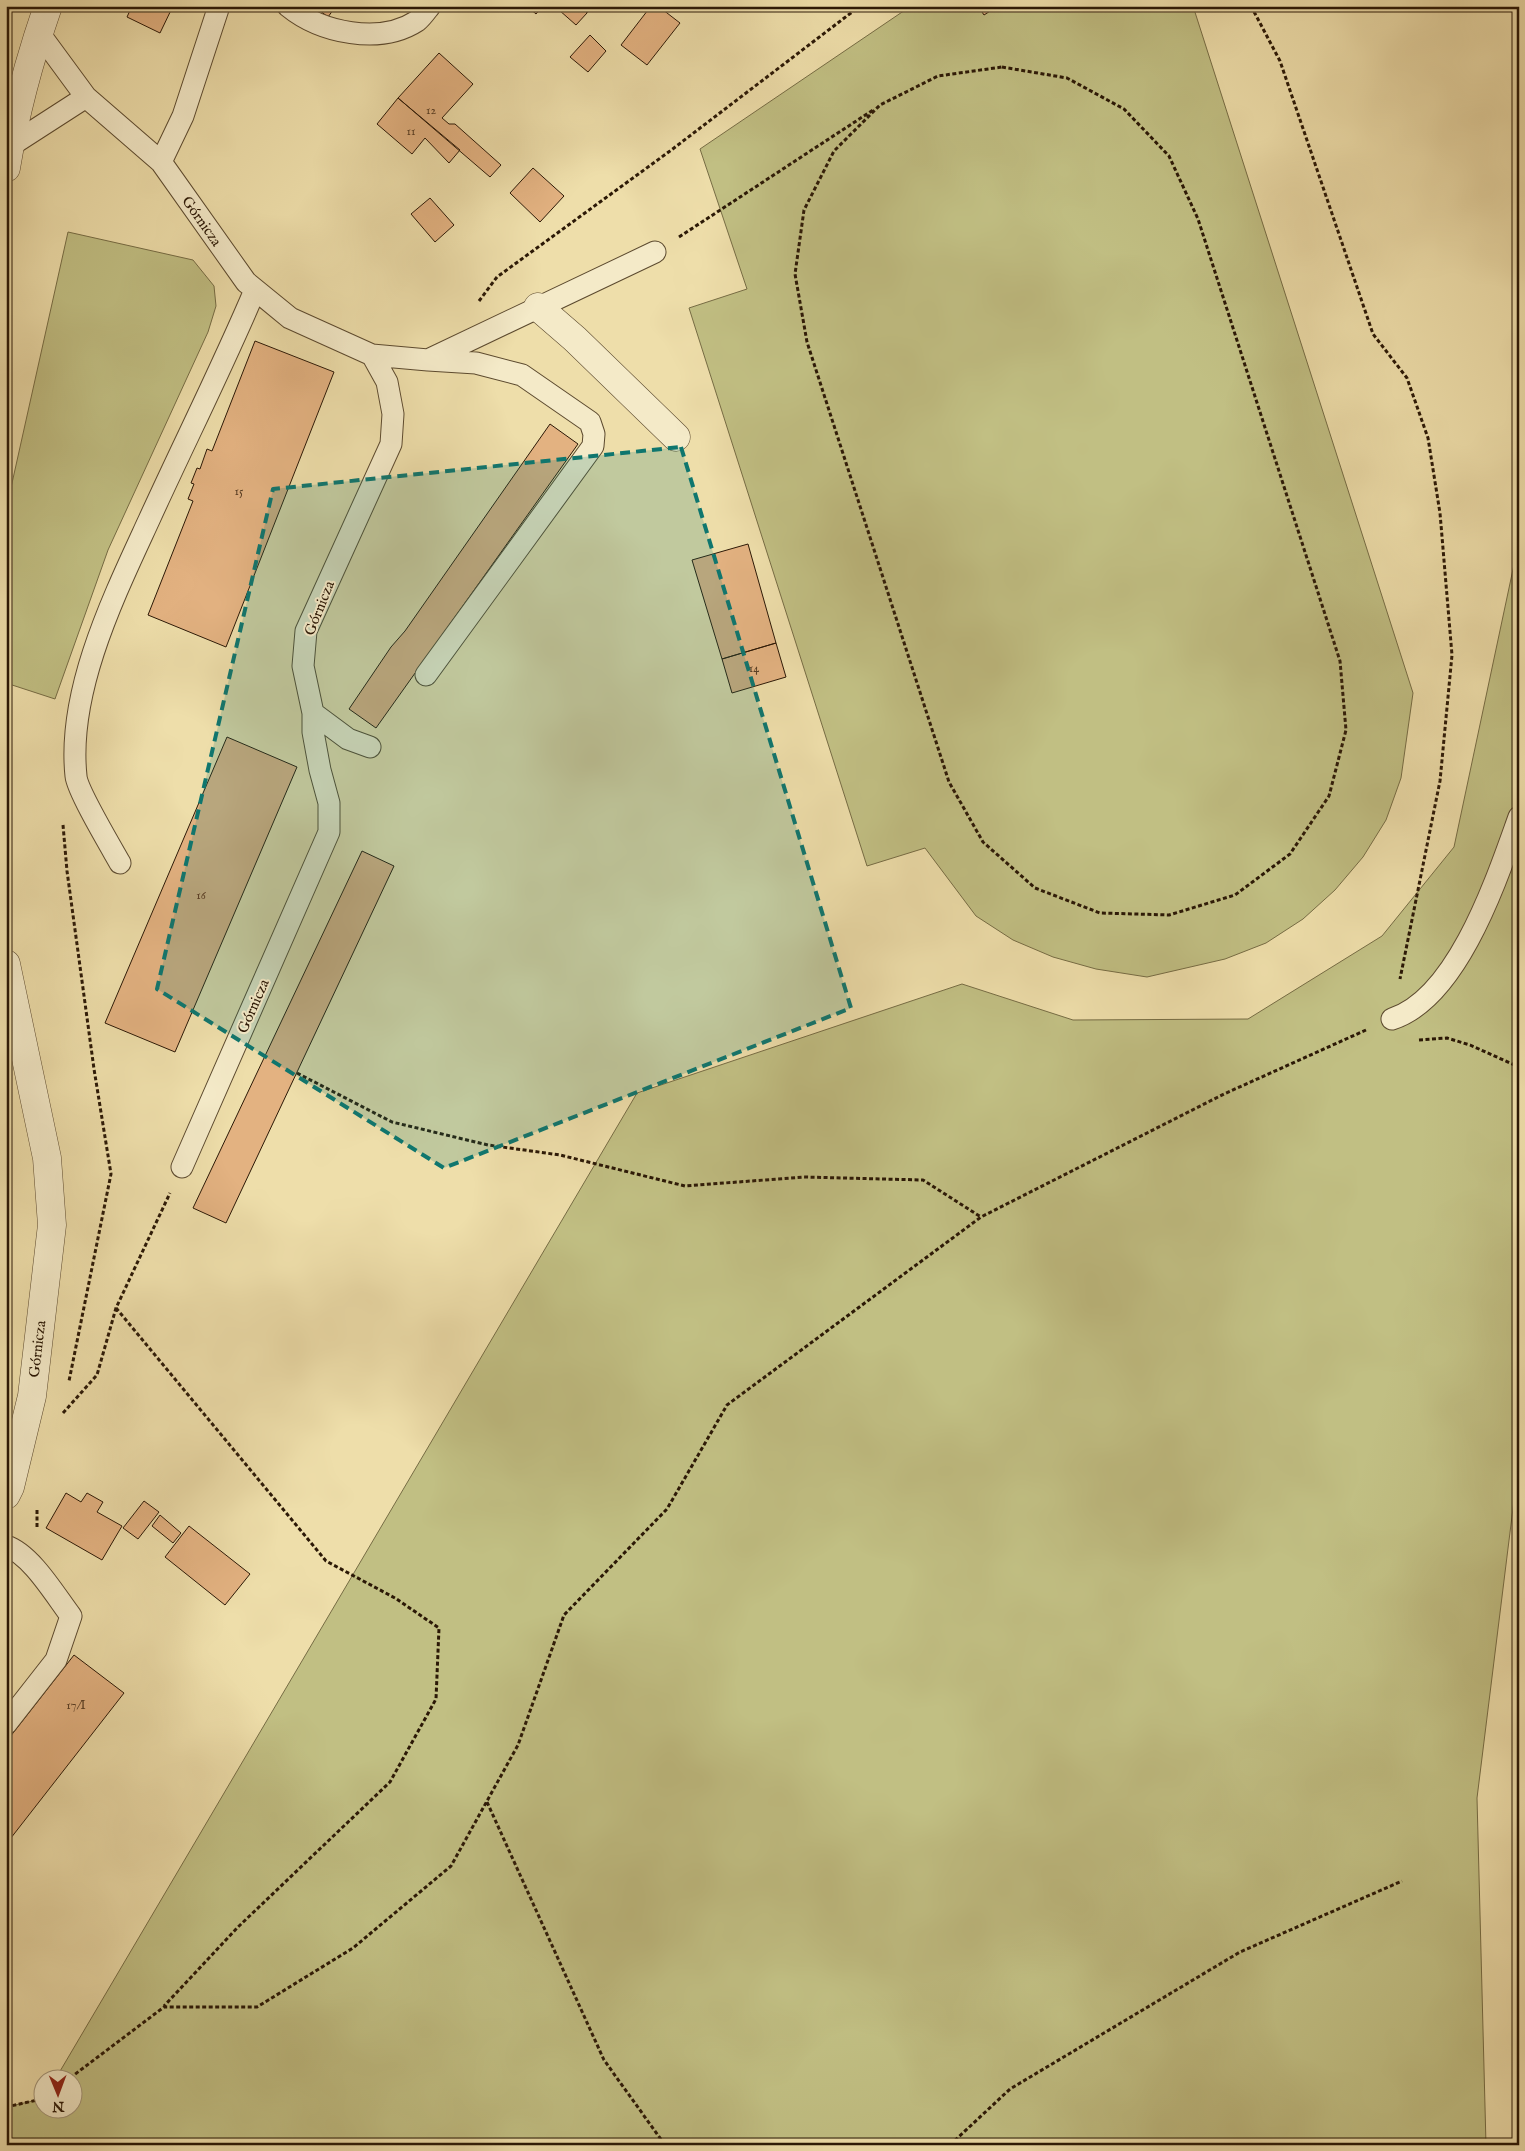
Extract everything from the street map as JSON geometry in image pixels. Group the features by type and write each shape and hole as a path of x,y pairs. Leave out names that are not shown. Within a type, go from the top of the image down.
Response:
{"street":[{"path":"8,157 39,33 48,6"},
{"path":"538,307 575,339 676,437"},
{"name":"Górnicza","path":"6,964 47,1158 52,1225 32,1396 10,1487 6,1494"}],"lane":[{"path":"161,162 183,116 219,6"},
{"path":"288,6 296,13 334,30 379,35 418,20 430,6"},
{"name":"Górnicza","path":"39,33 86,97 161,162 246,282 290,318 372,356 387,382 393,414 391,444 306,631 303,666 313,713 313,732 329,803 329,832 182,1168"},
{"path":"8,157 86,97"},
{"path":"428,360 655,252"},
{"path":"120,863 76,778 74,738 83,693 106,614 180,451 226,358 255,290"},
{"path":"372,356 476,363 522,375 590,422 594,434 593,446 426,675"},
{"path":"313,713 348,738 370,747"},
{"path":"1392,1019 1408,1014 1442,981 1472,935 1519,817"},
{"path":"6,1546 14,1548 31,1564 72,1616 56,1660 6,1724"}],"path":[{"path":"474,308 497,277 670,151 860,6"},
{"path":"1251,6 1280,62 1373,334 1406,378 1428,438 1440,513 1452,655 1440,781 1392,1019 1402,1032 1417,1040 1447,1038 1470,1045 1519,1067"},
{"path":"676,239 880,105 938,76 1002,67 1067,78 1124,109 1169,156 1198,219 1340,661 1346,730 1329,796 1290,854 1235,895 1169,916 1100,913 1035,888 983,842 949,782 808,342 795,274 804,210 834,151 880,105"},
{"path":"164,2007 256,2007 353,1948 452,1866 518,1744 564,1615 667,1509 727,1405 981,1218 1224,1094 1392,1019"},
{"path":"297,1073 392,1122 488,1145 560,1155 685,1186 804,1176 923,1180 981,1218"},
{"path":"57,1420 97,1375 116,1308 182,1168"},
{"path":"82,2069 164,2007 238,1927 390,1782 436,1699 439,1628 395,1598 326,1561 116,1308"},
{"path":"486,1802 604,2060 665,2145"},
{"path":"950,2145 1010,2089 1240,1952 1402,1880"},
{"path":"6,2107 32,2101"}],"highlighted area":[{"path":"681,447 851,1008 444,1168 157,989 273,489"}],"shaded area":[{"path":"911,6 1193,6 1413,693 1401,778 1386,820 1363,857 1335,890 1303,919 1266,943 1225,959 1147,977 1096,969 1053,957 1013,940 976,916 925,848 867,866 689,308 747,289 700,149"},
{"path":"68,232 193,260 214,286 216,306 208,332 108,550 55,699 6,683 6,510"},
{"path":"1519,541 1519,1460 1477,1798 1486,2145 6,2145 6,2107 32,2101 32,2118 82,2118 82,2068 62,2068 637,1093 962,984 1073,1020 1248,1019 1382,936 1454,847"}],"building":[{"path":"132,6 173,6 160,33 127,17"},
{"path":"314,6 336,6 328,17"},
{"path":"527,6 543,6 536,14"},
{"path":"559,6 580,6 587,13 576,25 559,10"},
{"path":"580,6 593,6 587,13"},
{"path":"651,6 658,6 680,23 647,65 621,45"},
{"path":"978,6 998,6 984,15"},
{"path":"590,35 606,51 588,72 570,57"},
{"path":"439,53 473,84 442,118 449,124 455,124 501,165 490,177 398,98"},
{"path":"398,98 460,150 449,163 425,138 412,154 377,124"},
{"path":"533,168 564,196 540,222 510,193"},
{"path":"430,198 454,225 435,242 411,214"},
{"path":"255,341 334,372 226,647 148,615 193,501 188,499 194,484 191,483 197,468 200,469 207,449 212,451"},
{"path":"550,424 578,444 376,728 349,709"},
{"path":"748,544 776,643 722,659 692,560"},
{"path":"776,643 786,677 732,693 722,659"},
{"path":"227,737 297,767 175,1052 105,1023"},
{"path":"362,851 394,866 226,1223 193,1208"},
{"path":"66,1493 81,1502 87,1493 103,1502 97,1512 122,1526 102,1560 46,1528"},
{"path":"144,1501 159,1512 138,1539 123,1528"},
{"path":"160,1515 181,1533 173,1543 152,1526"},
{"path":"189,1526 250,1574 225,1605 165,1557"},
{"path":"74,1655 124,1693 7,1843 6,1742"}]}
